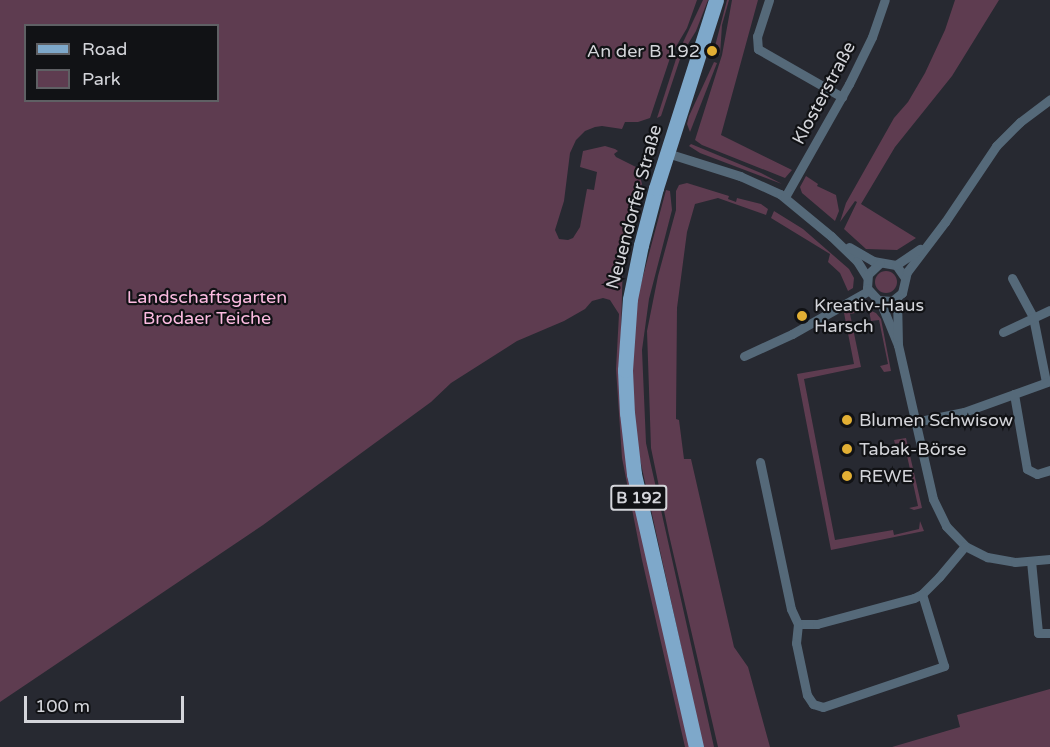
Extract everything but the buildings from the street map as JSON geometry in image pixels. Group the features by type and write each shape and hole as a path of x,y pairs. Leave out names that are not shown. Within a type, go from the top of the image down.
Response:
{"main road":[{"name":"Neuendorfer Straße","path":"696,747 636,486 627,413 625,370 630,299 646,224 716,0"}],"street":[{"path":"769,0 757,36 758,49 842,97"},
{"name":"Klosterstraße","path":"785,198 842,97 872,38 885,0"},
{"path":"898,345 897,298 904,289 905,278 996,146 1020,122 1050,99"},
{"path":"667,153 758,183 785,198 857,261 867,277 868,291 880,301 898,345 938,513 965,546 998,560 1050,559"},
{"path":"831,236 866,258 896,265 931,240"},
{"path":"867,277 873,267 880,263"},
{"path":"896,265 905,278"},
{"path":"915,422 964,412 1048,381 1033,317 1012,278"},
{"path":"744,356 792,334 868,291"},
{"path":"880,301 897,298"},
{"path":"1002,332 1050,310"},
{"path":"1014,394 1027,469 1037,474 1050,470"},
{"path":"760,462 791,609 798,624 796,643 807,696 813,704 823,706 944,666 922,594"},
{"path":"798,624 817,624 922,594 965,546"},
{"path":"1031,561 1038,633 1050,633"}],"green space":[{"name":"Landschaftsgarten Brodaer Teiche","path":"0,0 697,0 687,28 671,55 650,118 638,122 625,122 622,129 595,127 585,131 576,140 570,153 564,201 555,230 559,239 573,238 580,227 587,189 594,190 597,172 580,167 583,151 605,146 615,149 618,151 614,154 616,157 638,168 642,184 617,252 623,258 620,369 691,747 685,747 642,560 622,458 616,369 619,314 610,300 603,298 592,301 585,309 564,321 517,341 451,383 431,402 263,525 0,702"},
{"path":"703,0 708,0 696,31 685,49 679,51"},
{"path":"727,0 729,0 722,25 720,55 714,50"},
{"path":"732,0 758,0 721,135 792,170 785,178 702,145 695,140 722,55"},
{"path":"955,0 999,0 952,76 895,147 861,204 916,238 897,250 866,249 844,229 857,202 855,201 840,222 846,203 894,118 908,102 925,73 945,30"},
{"path":"677,56 680,59 661,116 657,118"},
{"path":"714,62 717,63 690,132 687,124 689,116"},
{"path":"691,144 782,184 700,153 689,146"},
{"path":"806,176 818,184 817,186 836,195 839,211 835,221 802,193 800,187"},
{"path":"687,183 729,196 728,199 736,202 737,198 761,204 768,209 766,215 718,198 695,204 687,232 677,308 676,419 679,420 684,459 691,459 734,647 748,667 770,747 718,747 651,448 647,331 658,276 676,210 676,191 679,185"},
{"path":"666,190 670,191 672,210 649,299 642,350 646,443 714,747 703,747 636,441 632,372 634,310"},
{"path":"774,211 803,229 849,269 854,278 853,288 848,291 840,273 828,262 830,254 771,218"},
{"path":"886,271 894,274 897,282 894,290 886,293 878,290 875,282 878,274"},
{"path":"859,307 860,312 850,314 861,367 804,379 835,540 893,530 894,535 919,529 920,521 924,531 831,550 797,374 854,364 844,313"},
{"path":"862,307 876,313 881,319 891,371 884,372 880,366 888,364 879,320 871,321 869,311 863,311"},
{"path":"906,438 922,508 914,510 909,508 918,506 904,442 895,444 894,440"},
{"path":"1050,689 1050,747 892,747 960,727 957,715"}],"place":[{"name":"An der B 192","path":"712,51"},
{"name":"Kreativ-Haus Harsch","path":"802,316"},
{"name":"Blumen Schwisow","path":"847,420"},
{"name":"Tabak-Börse","path":"847,449"},
{"name":"REWE","path":"847,476"}]}
